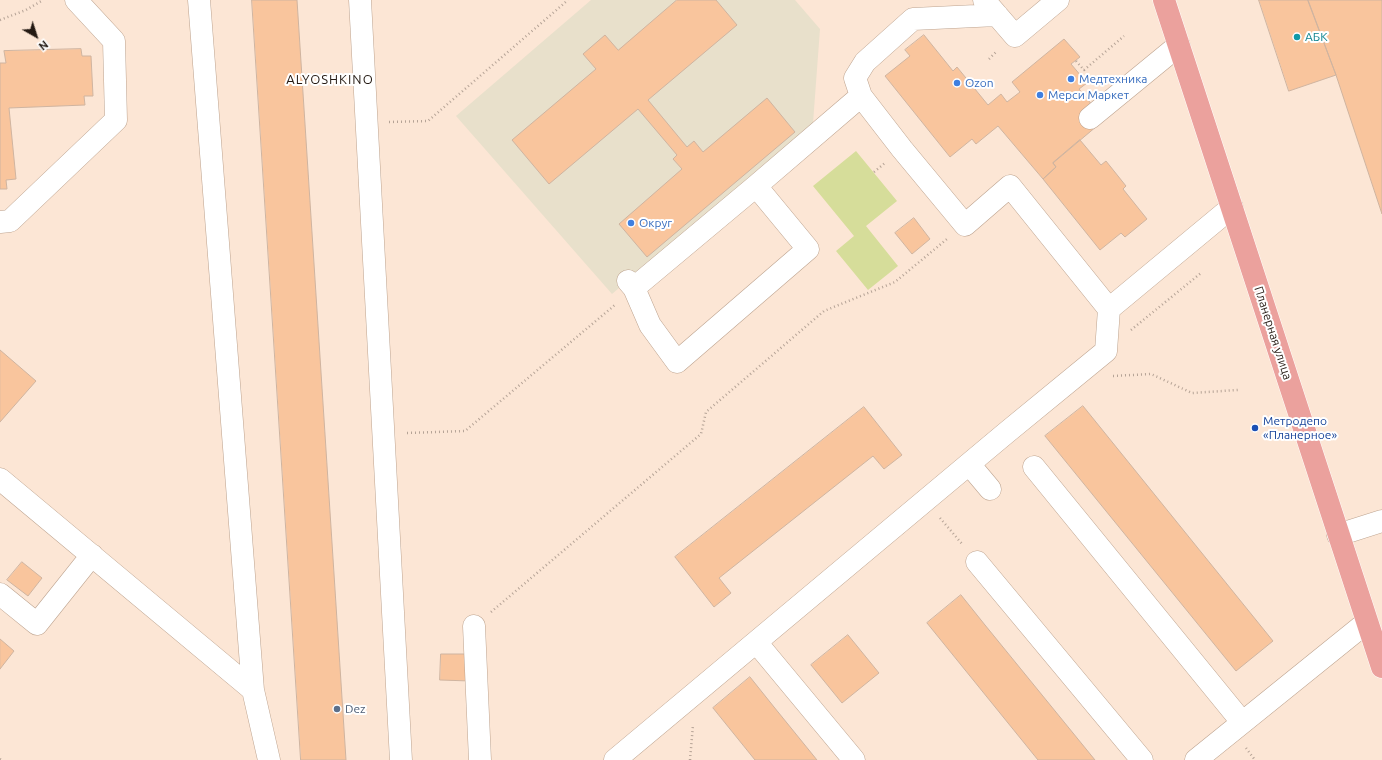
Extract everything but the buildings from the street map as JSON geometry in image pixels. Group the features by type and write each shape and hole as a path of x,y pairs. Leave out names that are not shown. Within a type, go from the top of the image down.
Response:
{"main road":[{"name":"Планерная улица","path":"1164,0 1382,667"}],"lane":[{"path":"0,222 10,221 116,120 114,41 76,0"},
{"path":"199,0 253,690 268,760"},
{"path":"360,0 401,760"},
{"path":"615,760 1106,351 1108,309 1010,186 965,225 902,150 861,96 854,78 865,62 913,19 990,8 1015,36 1058,0"},
{"path":"1090,118 1179,45"},
{"path":"756,186 808,249 677,362 650,325 631,285 756,186 861,96"},
{"path":"1108,309 1232,207"},
{"path":"969,464 990,489"},
{"path":"1034,467 1242,722"},
{"path":"0,478 253,690"},
{"path":"1338,535 1382,521"},
{"path":"0,594 37,624 92,555"},
{"path":"977,562 1142,760"},
{"path":"1196,760 1367,622"},
{"path":"474,626 480,760"},
{"path":"756,642 854,760"}],"path":[{"path":"0,20 26,10 43,0"},
{"path":"367,123 428,120 568,0"},
{"path":"1076,61 1084,70 1124,36"},
{"path":"474,626 701,434 706,412 824,311 895,282 965,225"},
{"path":"1106,351 1201,273"},
{"path":"383,434 465,431 631,285"},
{"path":"1111,376 1151,374 1192,393 1238,390"},
{"path":"926,500 977,562"}],"shaded area":[{"path":"591,0 795,0 820,29 813,123 612,294 456,116"}],"green space":[{"path":"856,151 897,201 866,226 898,266 868,290 836,251 854,236 813,186"}],"place":[{"name":"АБК","path":"1297,37"},
{"name":"Медтехника","path":"1071,79"},
{"name":"Ozon","path":"957,83"},
{"name":"Мерси Маркет","path":"1040,95"},
{"name":"Округ","path":"631,223"},
{"name":"Метродепо «Планерное»","path":"1255,428"},
{"name":"Dez","path":"337,709"}],"district":[{"name":"ALYOSHKINO","path":"330,80"}]}
